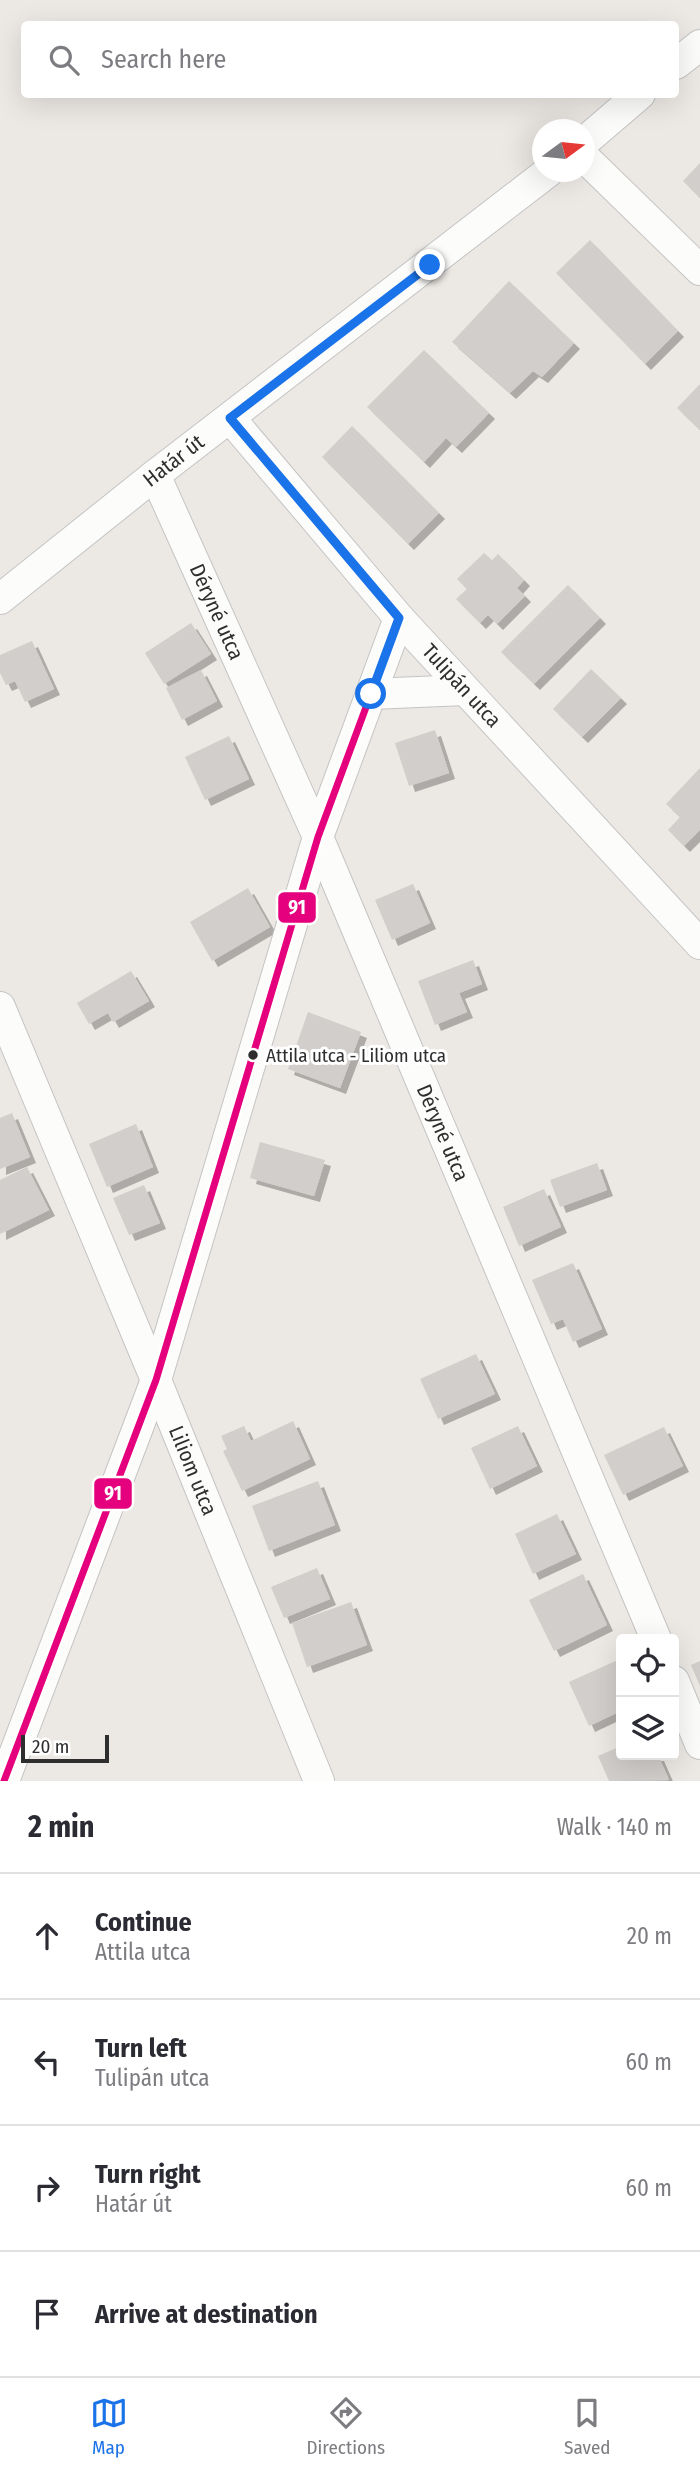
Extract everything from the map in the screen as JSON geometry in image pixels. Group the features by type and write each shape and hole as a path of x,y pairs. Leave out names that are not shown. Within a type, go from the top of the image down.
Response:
{"street":[{"path":"679,62 700,45"},
{"path":"595,133 635,98"},
{"path":"595,168 700,270"},
{"name":"Határ út","path":"0,599 155,475 535,182"},
{"name":"Tulipán utca","path":"230,418 399,618 700,944"},
{"name":"Déryné utca","path":"155,475 318,837 654,1634"},
{"path":"4,1781 156,1380 318,837 399,618"},
{"path":"371,694 465,690"},
{"name":"Liliom utca","path":"0,1007 319,1781"},
{"path":"679,1693 700,1744"}],"building":[{"path":"700,163 700,198 683,181"},
{"path":"590,240 678,331 645,364 556,273"},
{"path":"509,281 574,343 542,377 533,371 510,393 452,342"},
{"path":"424,350 489,413 456,447 446,438 424,462 367,407"},
{"path":"700,384 700,430 677,408"},
{"path":"352,426 439,513 408,544 322,457"},
{"path":"484,553 492,560 498,554 524,580 517,588 525,596 497,624 488,615 480,623 456,599 467,589 457,579"},
{"path":"568,585 600,618 534,684 501,652"},
{"path":"191,623 211,654 164,684 145,653"},
{"path":"32,641 54,689 25,702 15,681 6,685 0,673 0,655"},
{"path":"591,669 621,698 582,737 553,709"},
{"path":"201,670 217,701 182,720 166,688"},
{"path":"435,730 449,773 409,786 395,743"},
{"path":"229,736 249,779 205,800 185,757"},
{"path":"700,768 700,830 684,846 668,830 680,817 666,804"},
{"path":"413,884 430,923 392,940 375,900"},
{"path":"248,888 270,927 212,961 190,922"},
{"path":"473,960 482,984 459,993 467,1012 435,1025 418,981"},
{"path":"131,971 149,1001 113,1022 108,1013 89,1024 77,1003"},
{"path":"308,1012 361,1032 340,1088 288,1069"},
{"path":"12,1113 30,1157 0,1169 0,1118"},
{"path":"136,1124 153,1167 107,1187 89,1144"},
{"path":"260,1142 325,1160 314,1196 250,1178"},
{"path":"597,1163 607,1190 560,1207 550,1180"},
{"path":"27,1167 49,1210 0,1234 0,1180"},
{"path":"144,1185 160,1223 129,1235 113,1198"},
{"path":"544,1189 561,1227 519,1246 503,1207"},
{"path":"573,1263 602,1329 573,1342 563,1319 551,1324 532,1280"},
{"path":"476,1354 495,1394 438,1419 420,1379"},
{"path":"293,1421 310,1459 242,1491 223,1451 227,1449 221,1436 244,1426 251,1441"},
{"path":"518,1426 537,1466 490,1489 471,1448"},
{"path":"664,1427 683,1466 623,1495 604,1455"},
{"path":"318,1481 335,1525 269,1551 252,1506"},
{"path":"557,1514 576,1554 533,1574 515,1534"},
{"path":"317,1568 330,1599 284,1618 271,1587"},
{"path":"583,1574 607,1625 554,1651 529,1600"},
{"path":"351,1602 367,1645 307,1667 292,1623"},
{"path":"616,1661 616,1713 589,1726 569,1682"},
{"path":"700,1661 700,1686 691,1665"},
{"path":"616,1748 616,1760 660,1760 669,1780 609,1781 598,1756"}],"transit line":[{"name":"91","path":"4,1781 156,1380 318,837 399,618"}],"place":[{"name":"Attila utca - Liliom utca","path":"253,1055"}],"route":[{"path":"371,694 399,618 230,418 430,265"}]}
